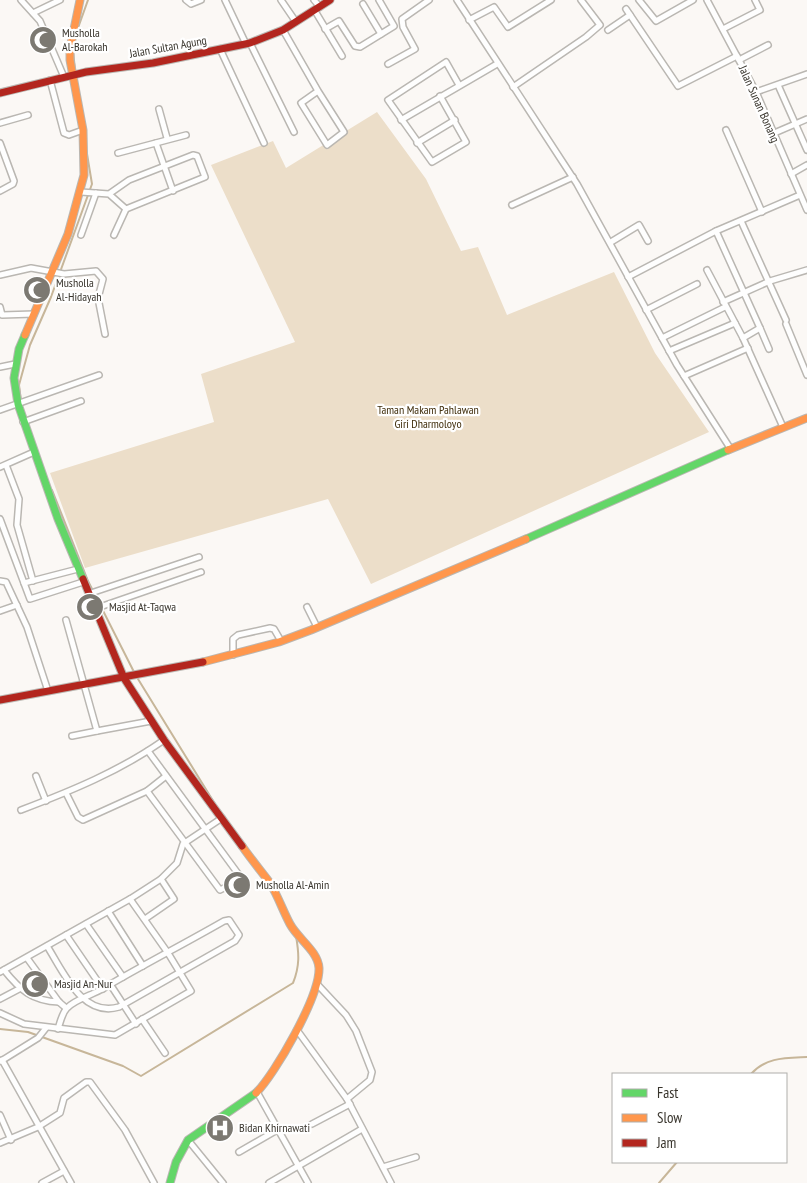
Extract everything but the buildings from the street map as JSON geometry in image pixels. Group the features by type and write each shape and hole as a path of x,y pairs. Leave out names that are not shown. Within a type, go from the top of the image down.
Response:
{"street":[{"path":"21,0 40,20 64,77"},
{"path":"34,13 60,0"},
{"path":"186,0 191,4 201,0"},
{"path":"225,0 294,132"},
{"path":"281,0 296,22"},
{"path":"314,0 325,29 342,56"},
{"name":"Jalan Sultan Agung","path":"0,93 80,73 153,63 248,44 282,30 330,0"},
{"path":"325,29 339,21 357,48 394,24 379,0"},
{"path":"388,64 414,49 403,27 402,19 429,0"},
{"path":"470,20 494,6 508,27 551,0"},
{"path":"513,87 586,37 600,25 581,0"},
{"path":"639,0 656,21 693,0"},
{"name":"Jalan Sunan Bonang","path":"707,0 756,92 772,134 806,207"},
{"path":"723,29 760,10 756,0"},
{"path":"77,1 70,49 80,73 85,192 55,272 34,314 15,364 14,378 22,403 24,421 78,569 99,608 129,677 151,721 270,884 295,932 316,957 319,968 317,984 297,1030 273,1072 257,1092 188,1140 176,1162 170,1183"},
{"path":"459,1 497,64 573,177 611,242 669,351 730,448"},
{"path":"363,4 380,34"},
{"path":"626,9 678,86 768,46"},
{"path":"608,30 630,15"},
{"path":"282,30 344,132 327,145 301,103 318,91"},
{"path":"220,49 264,143"},
{"path":"440,96 466,138 464,144 432,162 388,101 389,98 446,62 459,85"},
{"path":"401,120 497,64"},
{"path":"756,92 807,74"},
{"path":"50,80 64,133 68,135 83,130"},
{"path":"778,85 807,150"},
{"path":"159,109 167,138"},
{"path":"0,123 28,115"},
{"path":"772,134 807,119"},
{"path":"417,143 455,120"},
{"path":"726,130 762,212"},
{"path":"118,153 167,138 186,135"},
{"path":"0,142 14,181 13,184 0,191"},
{"path":"156,142 163,167 173,191"},
{"path":"108,194 129,180 195,155 198,158 204,178 126,209 114,235"},
{"path":"791,174 807,165"},
{"path":"512,205 573,177"},
{"path":"85,192 108,194 126,209"},
{"path":"81,235 96,193"},
{"path":"628,277 716,231 741,222 800,195"},
{"path":"741,222 770,282 807,375"},
{"path":"611,242 639,225 648,241"},
{"path":"716,231 769,348"},
{"path":"0,275 31,268 55,272 96,272 102,277 98,298 105,334"},
{"path":"707,270 748,348 783,427"},
{"path":"662,338 770,282 807,270"},
{"path":"646,310 697,284"},
{"path":"0,307 1,315 34,314"},
{"path":"669,351 735,324"},
{"path":"743,338 760,328"},
{"path":"684,376 748,348"},
{"path":"0,367 15,364"},
{"path":"0,410 99,374"},
{"path":"24,421 81,401"},
{"path":"0,700 129,677 234,655 281,641 462,567 730,448 807,418"},
{"path":"0,467 34,452"},
{"path":"6,465 19,499 18,525 33,581"},
{"path":"0,519 30,600 84,582"},
{"path":"91,593 199,557"},
{"path":"24,583 78,569"},
{"path":"99,608 201,572"},
{"path":"0,581 6,582 27,627 48,691"},
{"path":"0,611 17,606"},
{"path":"307,607 317,627"},
{"path":"66,620 97,731"},
{"path":"234,655 232,643 238,635 270,628 274,629 281,641"},
{"path":"72,736 151,721"},
{"path":"21,810 108,774 164,740"},
{"path":"146,791 186,842 220,890 242,879 207,828 148,751"},
{"path":"36,776 46,801"},
{"path":"66,793 79,819 83,820 146,791 166,776"},
{"path":"59,1002 45,1001 18,989 2,971 130,899 161,879 178,863 183,845 186,842 222,818"},
{"path":"144,919 174,899 161,879"},
{"path":"0,1013 24,1024 45,1030 58,1029 115,1035 191,991 168,953 130,899"},
{"path":"108,911 143,966"},
{"path":"47,946 82,1000 95,1006 111,1008 123,1004 238,940 239,936 238,931 227,920 103,989 82,1000 66,1008 58,1029"},
{"path":"86,924 123,977"},
{"path":"66,935 103,989"},
{"path":"27,958 59,1002 66,1008"},
{"path":"110,984 136,1024"},
{"path":"312,1124 348,1102 370,1080 372,1072 356,1031 346,1015 317,984"},
{"path":"0,999 18,989"},
{"path":"142,1019 165,1053"},
{"path":"45,1030 38,1038 1,1061 71,1183"},
{"path":"297,1030 348,1102 391,1183"},
{"path":"0,1143 11,1140 38,1127 60,1113 66,1095 86,1082 90,1082 125,1130 154,1183"},
{"path":"257,1092 308,1183"},
{"path":"0,1115 11,1140"},
{"path":"269,1183 297,1165 362,1129"},
{"path":"239,1152 277,1130"},
{"path":"188,1140 223,1183"},
{"path":"383,1167 416,1157"},
{"path":"42,1183 64,1172"}],"green space":[{"name":"Taman Makam Pahlawan Giri Dharmoloyo","path":"377,112 426,179 461,251 478,247 507,315 614,272 655,353 709,432 371,584 328,499 85,568 50,473 214,422 201,374 295,342 211,165 273,141 286,168"}],"waterway":[{"path":"78,28 88,0"},
{"path":"73,50 75,70"},
{"path":"21,401 19,385 30,345 51,297 92,184 87,154"},
{"path":"52,490 88,581 135,674"},
{"path":"138,679 215,804"},
{"path":"0,1029 28,1032 123,1066 141,1076 293,983 298,960 296,936"},
{"path":"752,1073 770,1061 807,1057"},
{"path":"659,1183 676,1163"}],"traffic: fast":[{"path":"25,335 19,349 14,378 18,404 58,519 83,579"},
{"path":"526,539 728,450"},
{"path":"170,1183 176,1162 188,1140 256,1093"}],"traffic: slow":[{"path":"25,335 68,234 84,175 83,130 70,60 70,49 80,0"},
{"path":"728,450 807,418"},
{"path":"203,662 279,642 311,630 526,539"},
{"path":"242,846 270,883 290,924 315,956 319,968 317,981 305,1015 285,1052 256,1093"}],"traffic: jam":[{"path":"0,93 86,72 153,63 250,43 283,30 330,0"},
{"path":"83,579 124,678 164,740 242,846"},
{"path":"0,700 203,662"}],"place":[{"name":"Musholla Al-Barokah","path":"43,40"},
{"name":"Musholla Al-Hidayah","path":"37,290"},
{"name":"Masjid At-Taqwa","path":"90,607"},
{"name":"Musholla Al-Amin","path":"237,885"},
{"name":"Masjid An-Nur","path":"35,984"},
{"name":"Bidan Khirnawati","path":"220,1128"}]}
